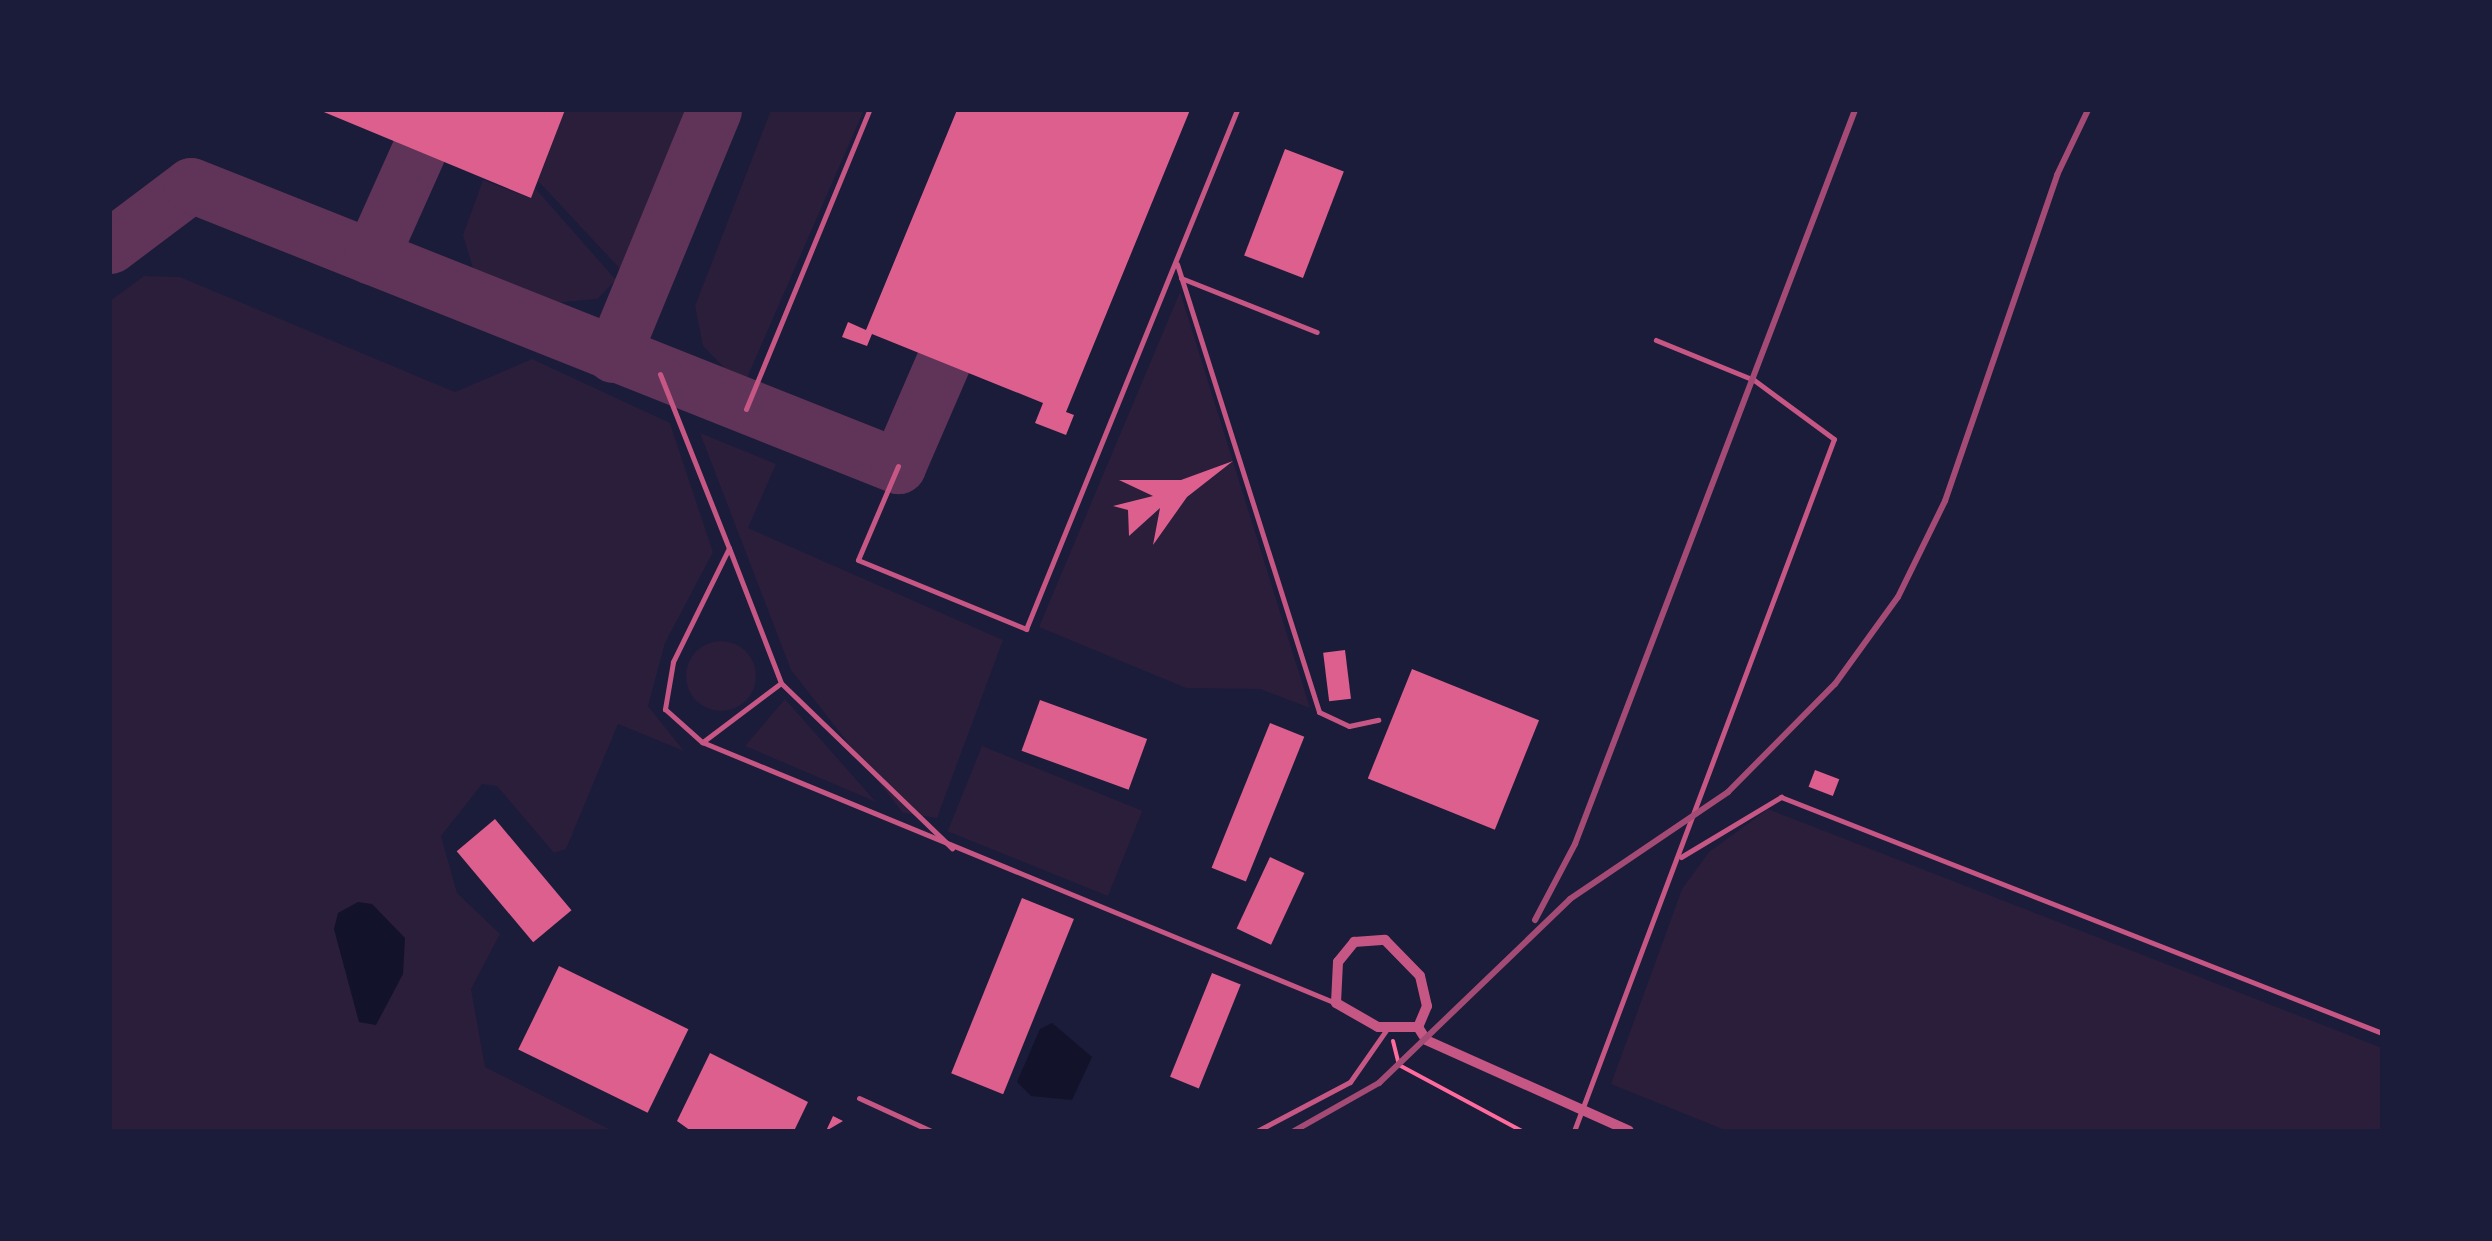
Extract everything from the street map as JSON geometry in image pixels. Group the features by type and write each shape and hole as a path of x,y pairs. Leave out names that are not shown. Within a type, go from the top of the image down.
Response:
{"street":[{"path":"1418,1027 1428,1006 1420,976 1385,940 1354,942 1338,962 1336,1003 1389,1027 1418,1027 1629,1131"}],"lane":[{"path":"746,409 869,110"},
{"path":"898,466 858,560 1026,629 1237,110"},
{"path":"1176,261 1319,712 1349,726 1378,720"},
{"path":"1182,278 1317,332"},
{"path":"1574,1131 1834,439 1754,380 1656,340"},
{"path":"660,374 781,683 956,852"},
{"path":"729,548 674,662 665,710 702,742 956,852 1336,1003"},
{"path":"702,742 781,683"},
{"path":"1678,858 1781,797 2382,1034"},
{"path":"1258,1131 1350,1082 1389,1027"},
{"path":"860,1098 931,1131"}],"path":[{"path":"1389,1027 1399,1065 1522,1131"}],"shaded area":[{"path":"565,110 704,110 639,260 624,273 538,181"},
{"path":"771,110 864,110 743,387 703,346 695,306"},
{"path":"483,180 530,198 535,188 616,280 597,299 540,304 475,275 463,235"},
{"path":"144,276 180,277 455,392 532,359 670,423 713,552 665,643 648,706 684,751 618,724 566,849 554,853 497,786 482,784 441,836 457,893 500,934 471,989 485,1067 613,1131 110,1131 110,301"},
{"path":"1180,292 1310,708 1260,689 1186,688 1039,627"},
{"path":"700,433 776,464 748,528 1003,640 937,818 903,813 791,670"},
{"path":"721,641 735,643 746,651 754,662 754,690 746,701 735,709 721,711 707,709 696,701 688,690 686,676 688,662 696,651 707,643"},
{"path":"785,699 876,802 745,746"},
{"path":"982,746 1142,811 1108,896 948,831"},
{"path":"1768,809 2382,1048 2382,1131 1727,1131 1611,1084 1682,889 1709,852"},
{"path":"358,902 372,904 405,938 403,974 376,1025 359,1022 334,929 338,913"},
{"path":"1052,1023 1092,1057 1072,1100 1031,1096 1017,1082 1040,1029"}],"building":[{"path":"319,110 565,110 531,198"},
{"path":"957,110 1190,110 1066,412 1074,415 1066,435 1035,423 1043,403 872,334 867,346 842,337 848,322 866,330"},
{"path":"1285,149 1344,172 1303,278 1244,255"},
{"path":"1233,461 1187,497 1153,545 1160,508 1129,536 1128,510 1113,506 1153,496 1119,480 1181,480"},
{"path":"1345,650 1351,699 1329,701 1323,653"},
{"path":"1412,669 1539,720 1495,830 1368,778"},
{"path":"1040,700 1147,739 1129,790 1022,751"},
{"path":"1270,723 1304,737 1246,882 1212,868"},
{"path":"1815,770 1839,779 1833,796 1809,787"},
{"path":"495,819 571,910 533,942 457,851"},
{"path":"1270,857 1304,873 1271,945 1237,929"},
{"path":"1022,898 1074,919 1003,1094 951,1073"},
{"path":"559,966 688,1029 648,1113 518,1050"},
{"path":"1212,973 1241,985 1199,1088 1170,1077"},
{"path":"710,1053 808,1102 794,1131 691,1131 677,1121"},
{"path":"833,1116 843,1121 826,1131"}],"taxiway":[{"path":"613,355 714,110"},
{"path":"371,257 418,152"},
{"path":"110,246 191,185 898,466 943,362"}],"railway":[{"path":"1535,920 1575,844 1855,110"},
{"path":"1294,1131 1379,1083 1570,899 1728,792 1835,684 1898,597 1945,501 2057,175 2088,110"}]}
